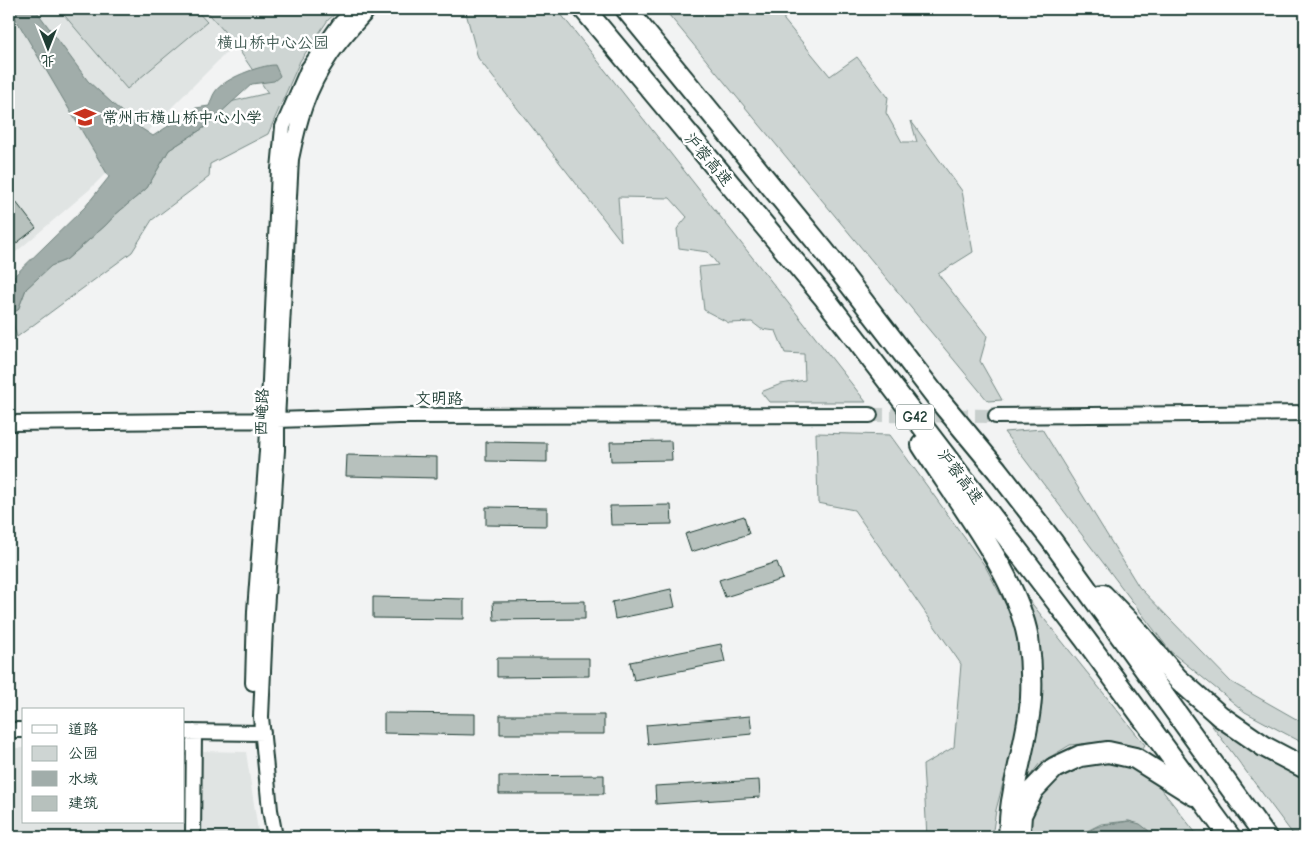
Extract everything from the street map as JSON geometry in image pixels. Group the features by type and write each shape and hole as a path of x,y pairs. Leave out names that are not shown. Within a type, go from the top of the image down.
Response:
{"highway":[{"name":"沪蓉高速","path":"584,9 823,296 1085,639 1230,837"},
{"name":"沪蓉高速","path":"626,9 826,252 935,395 1052,541 1266,837"},
{"path":"823,296 983,538 1004,574 1018,606 1028,636 1031,667 1031,700 1013,796 1009,837"},
{"path":"1052,541 1132,625 1177,678 1220,716 1265,747 1305,768"},
{"path":"1020,837 1021,815 1033,790 1054,768 1080,756 1108,752 1135,758 1206,803"}],"street":[{"name":"西崦路","path":"272,420 279,169 284,128 308,69 339,25 355,9"},
{"name":"西崦路","path":"276,837 270,810 259,733 253,713 255,611 266,451 272,420 292,159 298,122 310,90 330,55 369,9"},
{"path":"996,416 1305,413"},
{"name":"文明路","path":"9,423 272,420 399,416 870,416"},
{"path":"9,730 22,730"},
{"path":"193,837 189,732 259,733"},
{"name":"西崦路","path":"259,733 263,809 268,837"}],"shaded area":[{"name":"常州市横山桥中心小学","path":"9,9 205,9 235,44 89,190 9,258"},
{"path":"9,748 22,748 22,824 184,824 184,837 9,837"},
{"path":"185,750 187,751 185,808"},
{"path":"202,751 246,752 259,837 202,837"}],"green space":[{"path":"59,9 195,9 207,22 127,89"},
{"name":"横山桥中心公园","path":"205,9 341,9 328,20 300,61 268,134 210,164 209,177 152,220 132,252 17,337 10,313 18,310 26,289 51,265 66,260 147,188 169,150 205,127 230,102 268,93 235,44"},
{"path":"465,9 557,9 866,402 769,402 761,392 781,384 805,380 804,354 785,353 776,331 761,329 752,322 729,323 704,310 699,267 718,265 708,252 679,248 677,229 687,217 670,198 618,197 621,241 478,58"},
{"path":"664,9 784,9 784,20 830,76 857,57 888,97 886,113 902,142 917,142 911,121 962,191 973,252 938,274 987,336 980,361 1002,400 988,401"},
{"path":"1042,429 1139,587 1231,682 1305,724 1305,744 1245,712 1170,651 1004,432"},
{"path":"816,433 890,435 985,566 1012,616 1022,661 1022,710 996,810 992,837 927,837 923,765 954,747 961,664 854,510 818,503"},
{"path":"1029,600 1145,745 1142,749 1125,744 1100,742 1070,745 1040,763 1022,786 1041,698 1039,648 1025,603"},
{"path":"1201,711 1305,773 1305,837 1295,837"},
{"path":"1118,759 1154,780 1199,837 1140,837 1148,831 1128,821 1101,824 1087,831 1082,837 1026,837 1026,819 1039,793 1058,773 1087,763"}],"water":[{"path":"10,9 35,9 88,81 136,125 153,136 196,108 209,106 213,95 219,87 234,78 252,70 275,65 280,76 274,81 252,84 205,127 169,150 147,188 66,260 51,266 26,289 18,310 9,314 9,281 85,207 109,177"},
{"path":"1129,821 1140,824 1149,831 1140,837 1082,837 1098,826"}],"building":[{"path":"9,193 36,228 9,249"},
{"path":"671,441 672,460 611,461 610,442"},
{"path":"486,442 547,443 547,462 486,461"},
{"path":"347,455 437,457 437,478 346,476"},
{"path":"671,505 672,524 611,525 610,506"},
{"path":"486,507 547,508 547,526 486,525"},
{"path":"744,516 749,534 691,552 685,534"},
{"path":"777,562 783,579 725,597 719,580"},
{"path":"671,589 675,607 615,619 612,602"},
{"path":"373,597 464,599 464,619 373,618"},
{"path":"585,601 585,619 494,620 493,602"},
{"path":"721,644 725,662 634,680 630,662"},
{"path":"497,658 589,658 589,676 497,677"},
{"path":"384,713 475,714 475,735 384,733"},
{"path":"500,715 604,715 604,734 500,734"},
{"path":"750,716 752,734 648,744 646,725"},
{"path":"604,775 604,794 499,794 499,776"},
{"path":"759,780 760,797 656,804 655,786"}],"tunnel":[{"path":"870,415 996,416"}],"place":[{"name":"常州市横山桥中心小学","path":"85,117"}]}
